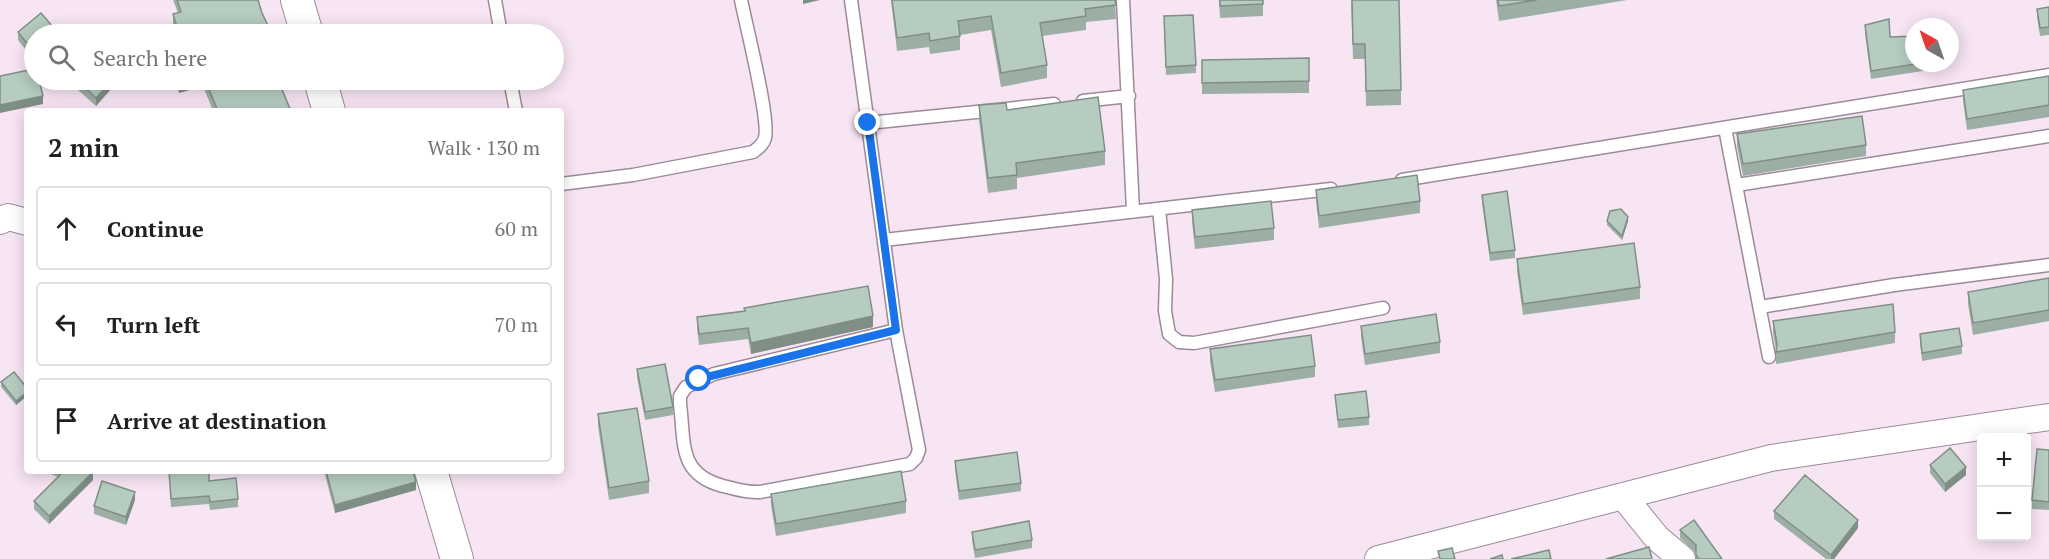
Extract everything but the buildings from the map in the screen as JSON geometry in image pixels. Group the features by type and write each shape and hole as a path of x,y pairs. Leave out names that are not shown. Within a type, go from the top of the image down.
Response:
{"street":[{"path":"297,0 304,24"},
{"path":"323,90 328,108"},
{"path":"0,221 8,217 24,221"},
{"path":"1378,559 1771,458 2049,417"},
{"path":"432,474 457,559"},
{"path":"1623,496 1653,533 1682,559"}],"lane":[{"path":"495,0 499,24"},
{"path":"564,184 633,175 753,152 762,146 765,136 764,116 741,0"},
{"path":"851,0 896,330 918,450 916,458 910,464 749,492 707,482 695,474 686,460 680,405 680,396 686,387 714,374 896,330"},
{"path":"1123,0 1130,96 1133,212"},
{"path":"1393,182 2049,75"},
{"path":"512,90 515,108"},
{"path":"868,123 1130,96"},
{"path":"1725,128 1769,357"},
{"path":"1737,185 2049,136"},
{"path":"884,240 1346,187"},
{"path":"1160,209 1166,279 1165,311 1169,334 1179,342 1194,344 1383,308"},
{"path":"1760,307 1894,285 2049,265"}],"route":[{"path":"699,379 896,330 868,123"}]}
